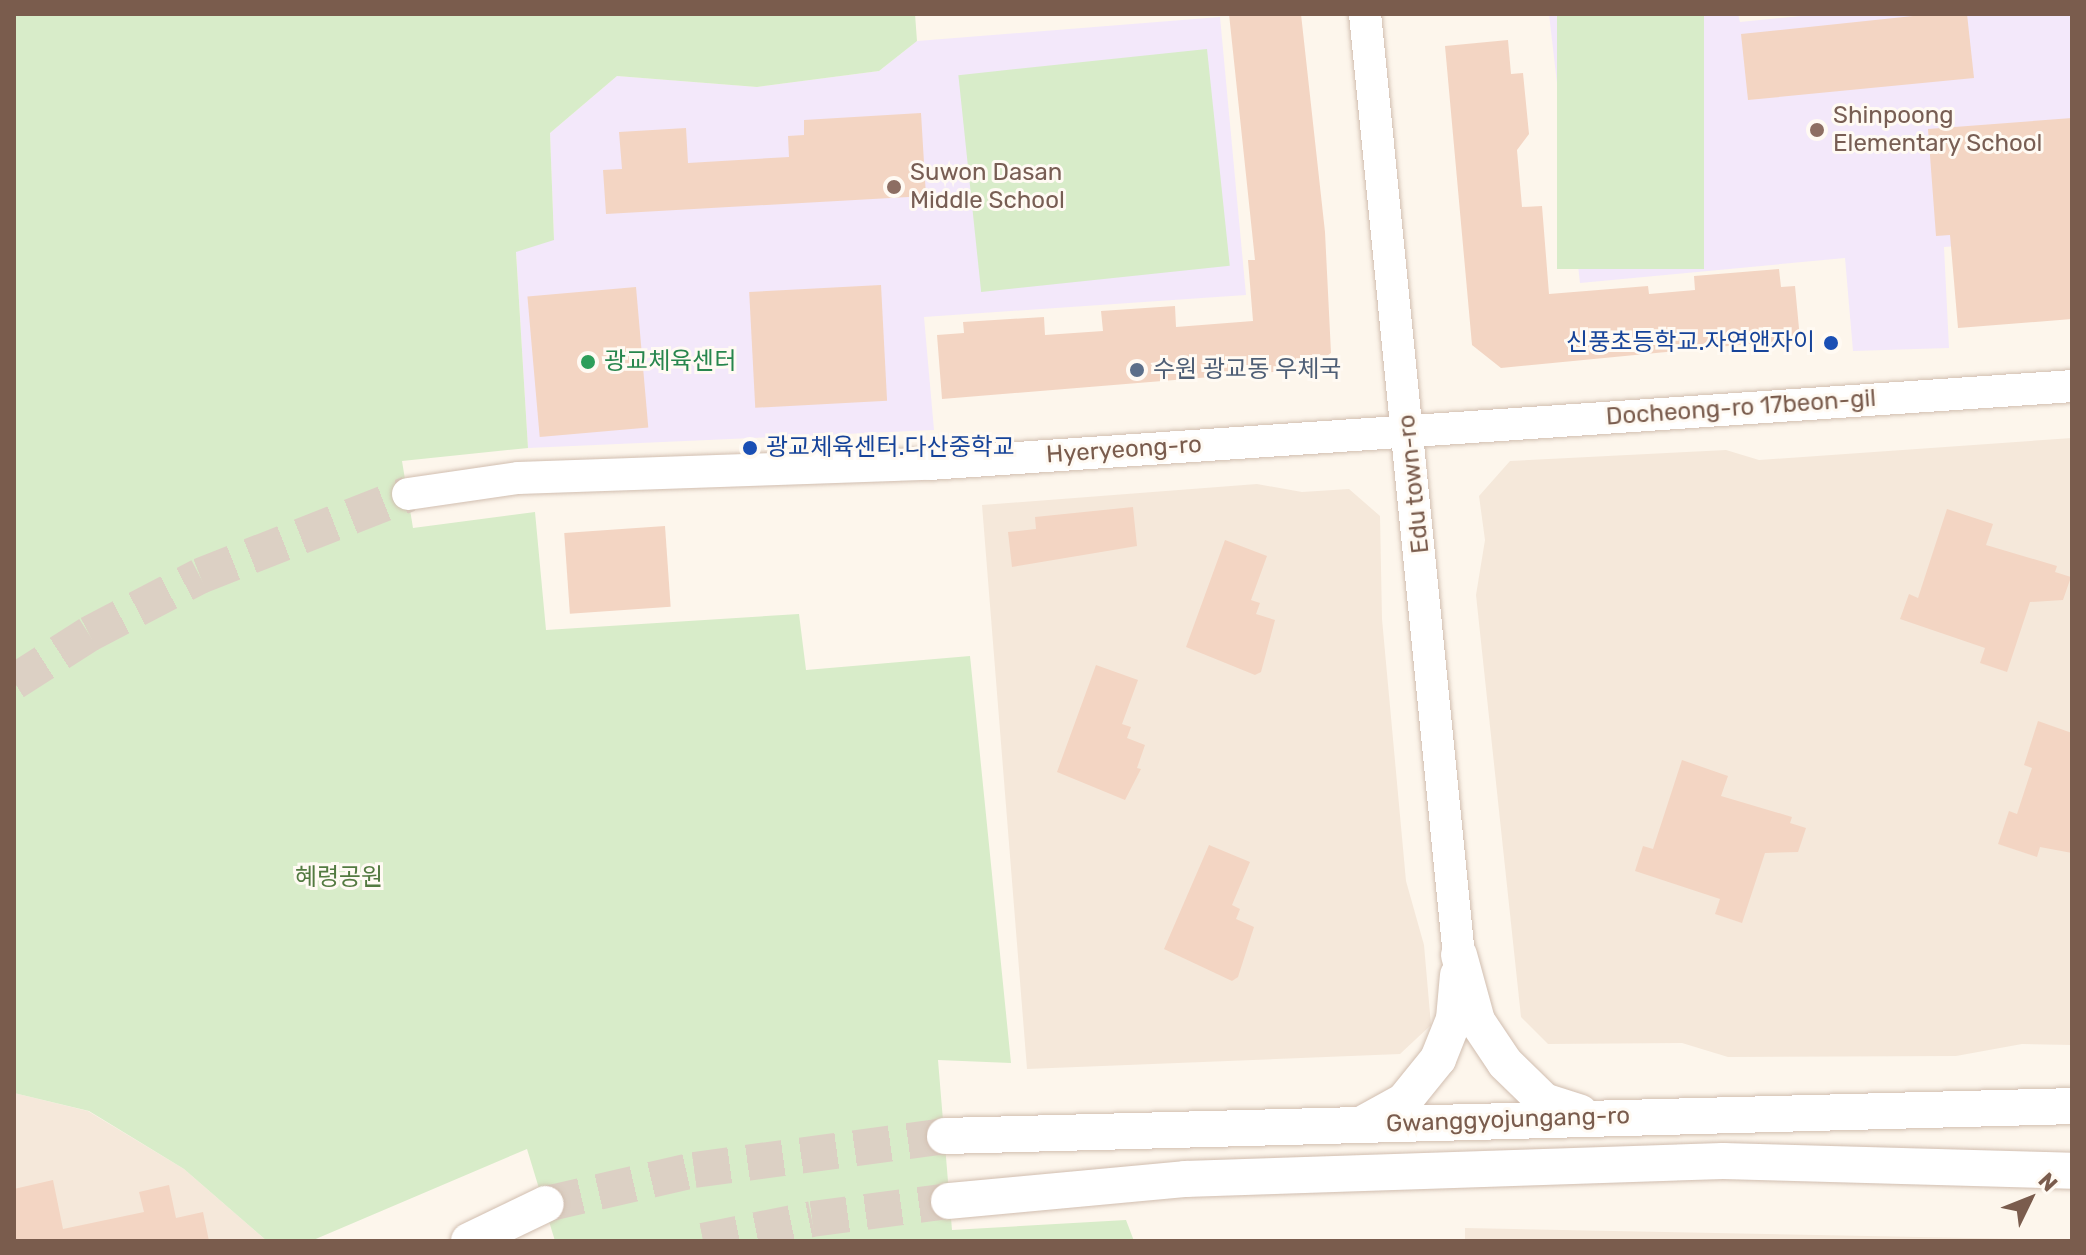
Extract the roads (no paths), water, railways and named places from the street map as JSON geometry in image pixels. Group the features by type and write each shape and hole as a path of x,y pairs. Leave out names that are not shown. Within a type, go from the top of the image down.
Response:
{"main road":[{"path":"1459,955 1477,1021 1505,1063 1544,1101 1591,1116"},
{"path":"1361,1125 1404,1101 1438,1059 1454,1019 1459,955"},
{"name":"Gwanggyojungang-ro","path":"945,1136 1591,1116 2072,1106"},
{"name":"Gwanggyojungang-ro","path":"949,1201 1185,1179 1723,1161 2072,1171"},
{"path":"469,1241 546,1204"}],"street":[{"name":"Edu town-ro","path":"1365,14 1409,430 1459,955"},
{"name":"Docheong-ro 17beon-gil","path":"1409,430 2072,386"},
{"name":"Hyeryeong-ro","path":"408,494 518,478 929,464 1409,430"}],"tunnel":[{"path":"14,682 89,634 200,576 408,494"},
{"path":"546,1204 694,1170 945,1136"},
{"path":"703,1241 812,1219 949,1201"}],"place":[{"name":"Shinpoong Elementary School","path":"1817,130"},
{"name":"Suwon Dasan Middle School","path":"894,187"},
{"name":"신풍초등학교.자연앤자이","path":"1831,343"},
{"name":"광교체육센터","path":"588,362"},
{"name":"수원 광교동 우체국","path":"1137,370"},
{"name":"광교체육센터.다산중학교","path":"750,448"}],"park label":[{"name":"혜령공원","path":"339,878"}]}
